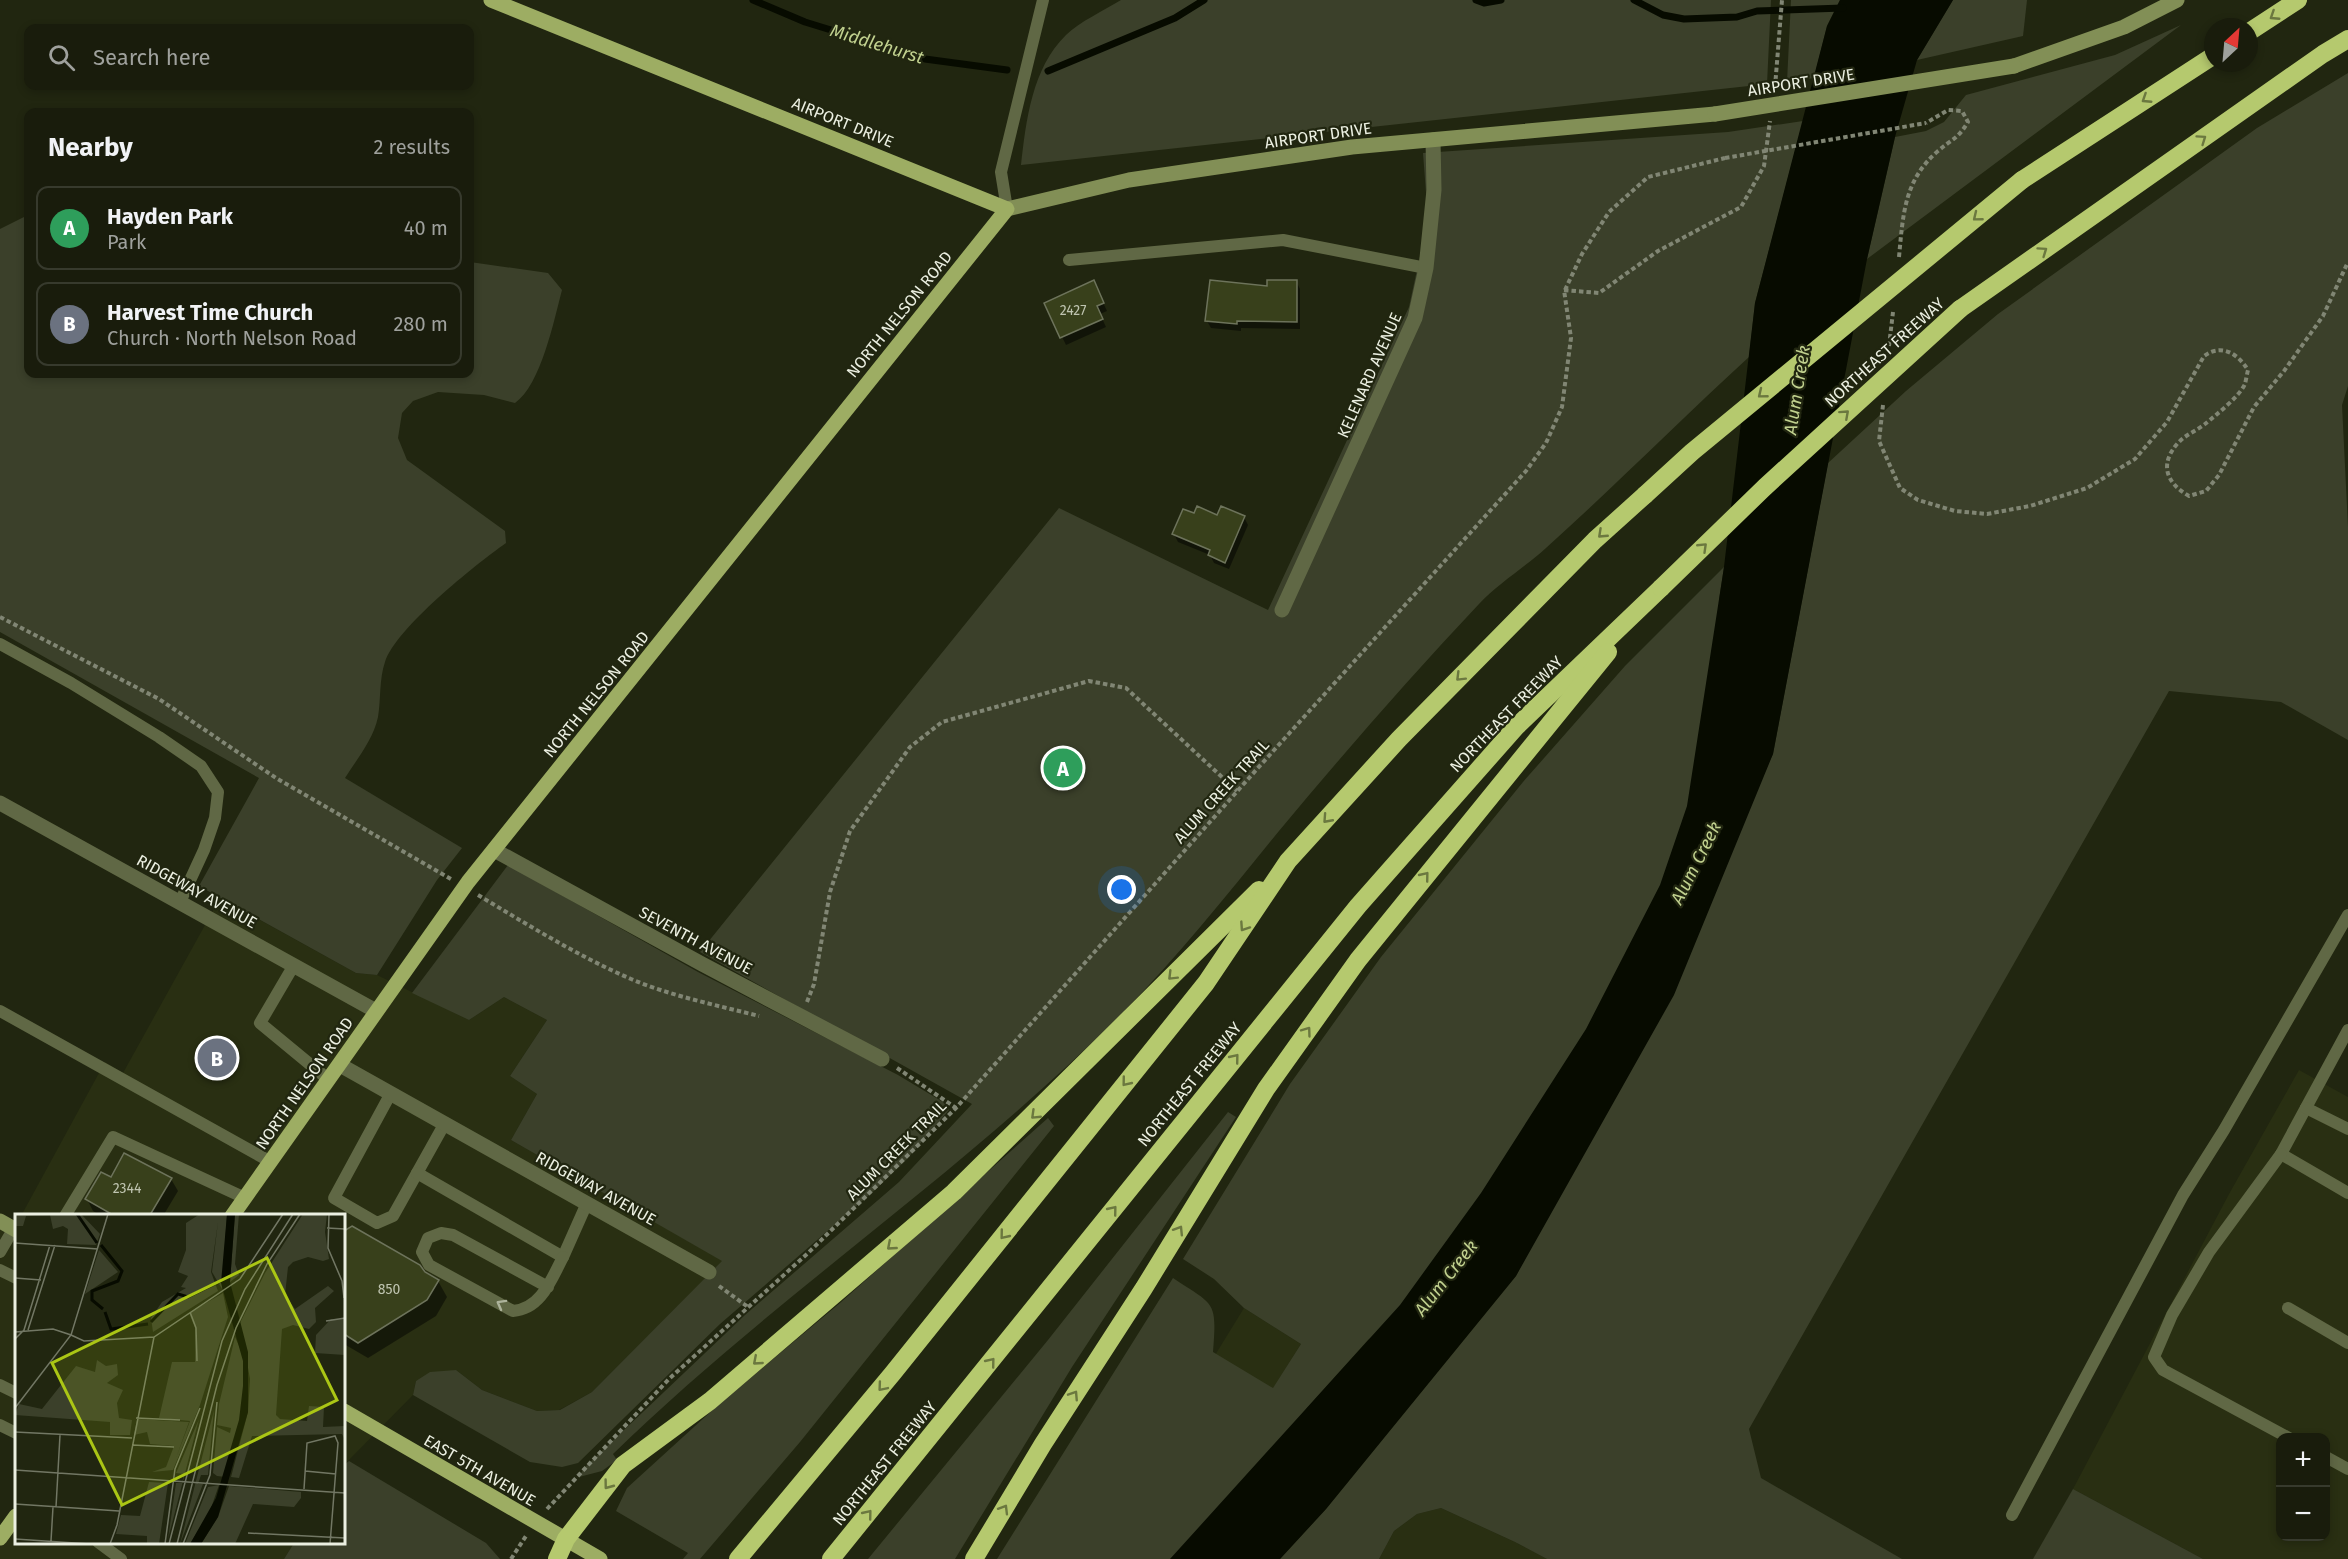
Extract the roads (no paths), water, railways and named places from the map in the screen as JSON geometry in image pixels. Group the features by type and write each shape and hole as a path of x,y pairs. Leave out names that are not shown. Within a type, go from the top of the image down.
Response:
{"highway":[{"path":"2258,26 2298,0"},
{"name":"NORTHEAST FREEWAY","path":"831,1559 1358,906 1516,727 1765,487 1960,309 2323,54 2348,39"},
{"path":"557,1559 566,1539 623,1465 710,1401 954,1192 1288,861 1399,740 1595,540 1692,452 2022,180 2204,62"},
{"path":"974,1559 1043,1444 1144,1288 1266,1089 1358,960 1661,588"},
{"path":"738,1559 893,1373 1206,983 1288,861"}],"main road":[{"name":"AIRPORT DRIVE","path":"491,0 1007,209 1129,180 1352,147 1715,114 2014,66 2124,27 2177,0"},
{"name":"NORTH NELSON ROAD","path":"233,1214 464,886 1007,209"},
{"name":"EAST 5TH AVENUE","path":"345,1412 600,1559"},
{"path":"0,1538 15,1517"}],"street":[{"name":"KELENARD AVENUE","path":"1282,610 1415,318 1425,268 1434,190 1433,140"},
{"name":"RIDGEWAY AVENUE","path":"0,803 376,1011"},
{"name":"SEVENTH AVENUE","path":"494,850 882,1059"},
{"name":"RIDGEWAY AVENUE","path":"340,1065 709,1272"}],"lane":[{"path":"1007,209 1001,172 1043,0"},
{"path":"1069,260 1283,240 1425,268"},
{"path":"0,644 71,683 159,737 201,766 218,792 215,818 204,850 180,902"},
{"path":"2012,1515 2183,1195 2224,1130 2348,915"},
{"path":"294,965 260,1023 329,1080"},
{"path":"0,1011 271,1162"},
{"path":"2281,1433 2163,1370 2154,1357 2172,1315 2209,1252 2281,1154 2348,1030"},
{"path":"391,1093 334,1198 377,1223 393,1216 445,1124"},
{"path":"2306,1108 2348,1128"},
{"path":"66,1214 113,1137 245,1198"},
{"path":"2281,1154 2348,1193"},
{"path":"417,1173 563,1257"},
{"path":"548,1287 453,1234 441,1233 428,1238 422,1252 429,1265 513,1311 524,1310 534,1305 548,1287 587,1203"},
{"path":"0,1252 10,1226"},
{"path":"0,1270 15,1278"},
{"path":"2288,1308 2348,1343"},
{"path":"0,1385 15,1392"},
{"path":"0,1425 15,1432"},
{"path":"2330,1460 2348,1469"},
{"path":"101,1544 121,1559"}],"water":[{"name":"Alum Creek","path":"1840,0 1953,0 1917,60 1895,137 1867,259 1773,754 1674,995 1516,1276 1326,1509 1280,1559 1170,1559 1400,1305 1481,1193 1586,1029 1660,885 1687,806 1724,567 1755,303 1827,26"}],"waterway":[{"name":"Middlehurst","path":"753,0 805,22 925,59 1007,70"},
{"name":"Middlehurst","path":"1048,71 1175,18 1204,0"},
{"name":"Middlehurst","path":"1476,0 1484,3 1501,0"},
{"name":"Middlehurst","path":"1634,0 1663,15 1684,19 1737,17 1757,11 1843,8"}],"place":[{"name":"Hayden Park","path":"1063,768"},
{"name":"Harvest Time Church","path":"217,1058"}]}
